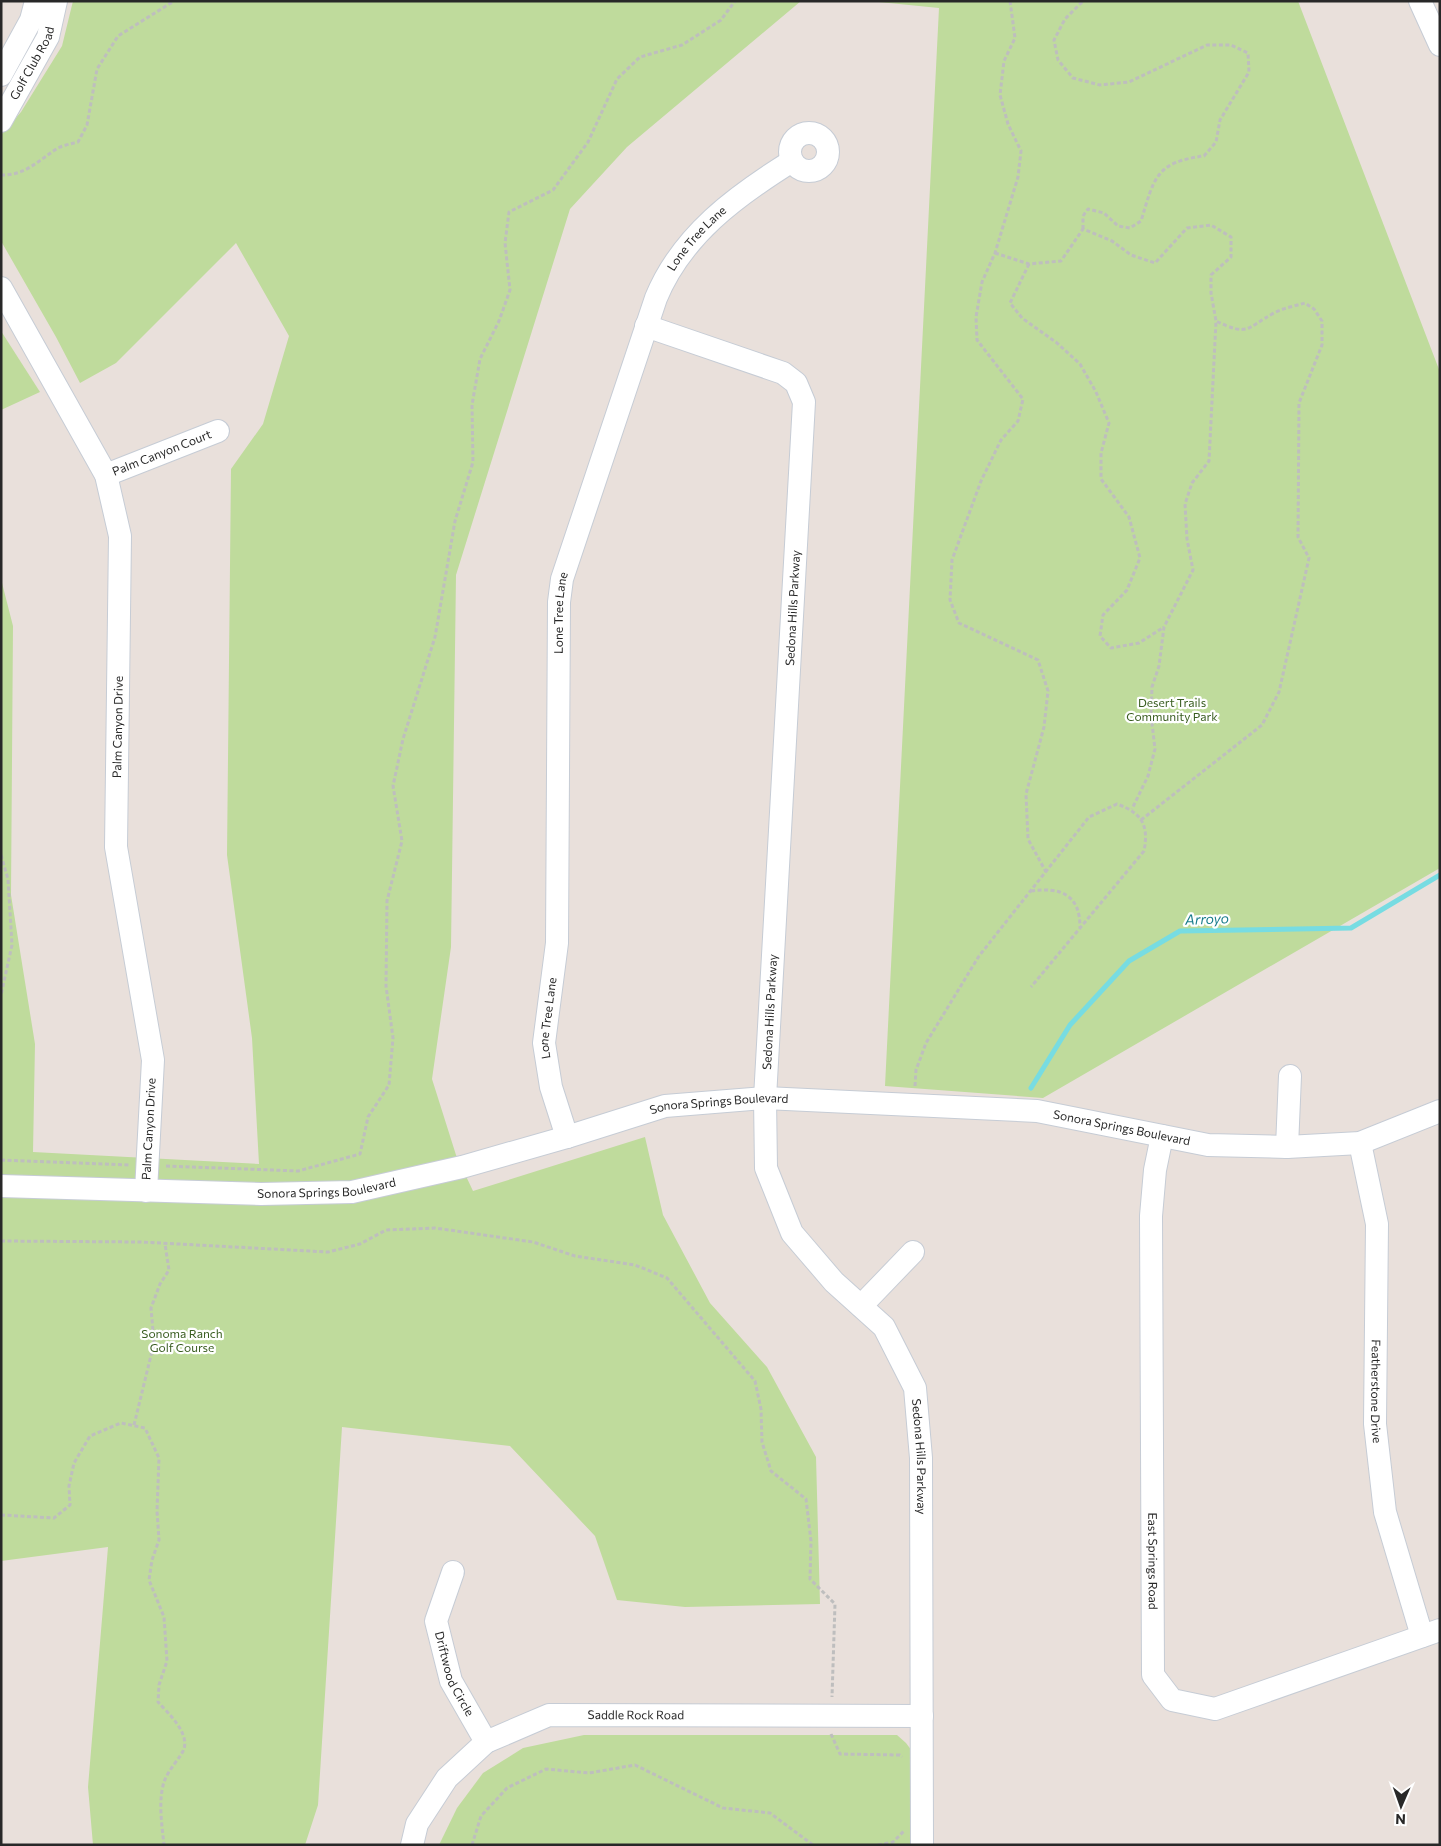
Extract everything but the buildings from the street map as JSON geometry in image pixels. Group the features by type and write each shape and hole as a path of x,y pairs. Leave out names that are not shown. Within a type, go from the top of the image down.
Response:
{"street":[{"path":"18,1 34,11"},
{"name":"Golf Club Road","path":"1,121 7,99 48,37 56,1"},
{"path":"1420,1 1440,45"},
{"name":"Golf Club Road","path":"1,75 34,11"},
{"name":"Lone Tree Lane","path":"567,1138 550,1087 544,1044 546,1013 554,983 557,949 560,591 567,557 646,326 666,274 692,239 758,184 792,160"},
{"name":"Palm Canyon Drive","path":"1,288 106,475 120,536 116,846 153,1060 146,1191"},
{"name":"Sedona Hills Parkway","path":"646,326 783,373 796,383 804,402 765,1098 766,1168 792,1233 834,1282 884,1327 915,1388 921,1458 922,1845"},
{"name":"Palm Canyon Court","path":"106,475 218,431"},
{"path":"1287,1147 1290,1076"},
{"name":"Sonora Springs Boulevard","path":"1,1186 261,1194 352,1192 462,1167 567,1138 665,1106 765,1098 1036,1111 1208,1145 1287,1147 1360,1143 1440,1111"},
{"name":"East Springs Road","path":"1162,1136 1155,1170 1151,1216 1153,1675 1172,1700 1215,1709 1431,1633"},
{"name":"Featherstone Drive","path":"1360,1143 1377,1224 1374,1424 1385,1512 1431,1633"},
{"path":"861,1306 913,1252"},
{"name":"Driftwood Circle","path":"453,1572 436,1621 451,1681 486,1742"},
{"name":"Saddle Rock Road","path":"412,1845 417,1824 447,1778 486,1742 549,1716 922,1716"}],"path":[{"path":"1,175 13,176 38,164 59,148 78,142 87,125 97,69 118,36 174,1"},
{"path":"1,1160 298,1171 360,1154 368,1117 389,1084 393,1038 386,986 387,901 402,841 393,786 403,739 434,637 454,521 473,462 472,405 480,359 499,321 510,290 505,243 509,212 554,190 588,142 617,79 640,57 682,45 721,20 735,1"},
{"path":"1010,1 1015,38 1004,61 1000,95 1008,124 1021,151 1018,177 994,253 982,282 976,317 977,340 1023,399 1018,421 1001,440 981,481 952,560 950,600 960,623 1038,660 1048,691 1044,727 1026,794 1028,839 1046,872"},
{"path":"994,253 1029,264 1061,261 1083,228 1083,216 1088,209 1104,213 1118,226 1130,228 1141,221 1153,183 1168,165 1186,158 1204,156 1216,142 1220,120 1249,72 1248,53 1231,45 1207,45 1128,82 1100,85 1073,78 1058,60 1054,40 1065,19 1083,1"},
{"path":"1083,228 1112,241 1131,255 1155,263 1187,228 1211,225 1230,237 1230,257 1210,275 1216,321 1209,461 1192,483 1186,504 1187,540 1193,570 1164,627 1159,666 1152,687 1151,714 1154,749 1148,776 1132,810"},
{"path":"1029,264 1010,303 1022,318 1057,343 1080,364 1096,392 1109,423 1102,453 1101,479 1129,517 1140,558 1127,590 1103,615 1100,636 1111,648 1139,643 1164,627"},
{"path":"1142,820 1262,725 1279,692 1309,558 1298,537 1299,404 1322,345 1322,321 1314,309 1305,303 1276,311 1248,330 1234,330 1216,321"},
{"path":"913,1105 916,1070 926,1043 980,956 1090,818 1117,804 1132,810 1142,820 1147,835 1144,851 1031,987"},
{"path":"1,855 8,879 12,945 1,995"},
{"path":"1031,891 1050,889 1064,893 1074,902 1080,915 1080,928"},
{"path":"1,1241 87,1240 328,1252 360,1244 386,1230 435,1228 533,1242 575,1256 635,1265 667,1278 755,1381 761,1409 762,1442 771,1471 806,1499 810,1541 810,1579 836,1604 831,1737 840,1754 900,1755 905,1760"},
{"path":"134,1426 154,1343 151,1308 160,1284 169,1270 165,1244"},
{"path":"1,1515 54,1518 70,1505 69,1486 74,1463 90,1436 121,1423 145,1428 159,1458 157,1510 159,1540 152,1560 149,1580 164,1617 167,1661 159,1685 158,1702 172,1717 183,1736 184,1748 172,1764 164,1784 161,1821 164,1845"},
{"path":"472,1845 481,1816 507,1788 546,1769 589,1773 635,1765 723,1808 770,1813 813,1845"},
{"path":"878,1845 893,1842 908,1828"}],"green space":[{"name":"Sonoma Ranch Golf Course","path":"73,1 801,1 627,147 570,209 456,575 451,947 432,1079 456,1155 473,1191 645,1137 663,1215 710,1303 767,1367 816,1457 820,1604 685,1607 617,1600 595,1536 510,1446 342,1427 318,1805 305,1845 93,1845 88,1787 108,1547 1,1561 1,579 13,626 11,895 35,1044 33,1152 259,1164 252,1038 227,855 231,469 263,424 289,336 236,243 116,363 80,383 1,241 1,135 21,112 62,46"},
{"name":"Desert Trails Community Park","path":"869,1 1298,1 1440,372 1440,868 1043,1098 885,1086 939,8"},
{"path":"1,331 40,392 1,410"},
{"path":"584,1735 897,1735 915,1755 914,1845 439,1845 457,1808 483,1773 523,1748"}],"waterway":[{"name":"Arroyo","path":"1031,1088 1070,1025 1129,961 1180,931 1351,928 1440,875"}]}
